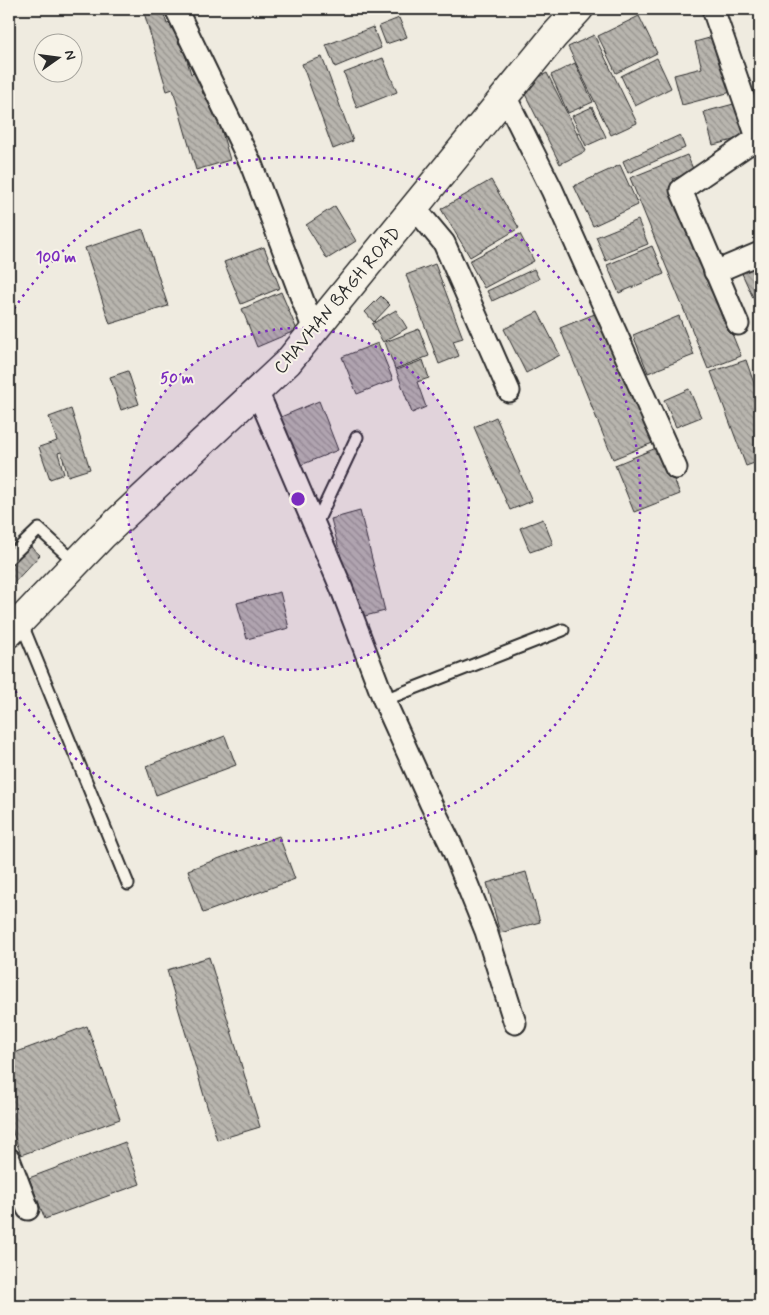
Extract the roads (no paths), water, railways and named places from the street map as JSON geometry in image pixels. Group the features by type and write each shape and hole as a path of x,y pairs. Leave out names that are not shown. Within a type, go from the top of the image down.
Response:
{"street":[{"path":"176,9 251,164 314,330"},
{"name":"CHAVHAN BAGH ROAD","path":"15,627 102,536 288,362 554,36 579,9"},
{"path":"712,9 759,142 681,190 738,324"},
{"path":"505,96 552,190 676,468"},
{"path":"414,207 444,243 509,391"},
{"path":"715,272 760,253"},
{"path":"257,391 316,526 384,700 452,847 486,931 515,1023"},
{"path":"9,1159 28,1209"}],"lane":[{"path":"316,526 357,437"},
{"path":"9,558 39,529 76,563"},
{"path":"15,627 128,884"},
{"path":"384,700 563,630"}]}
